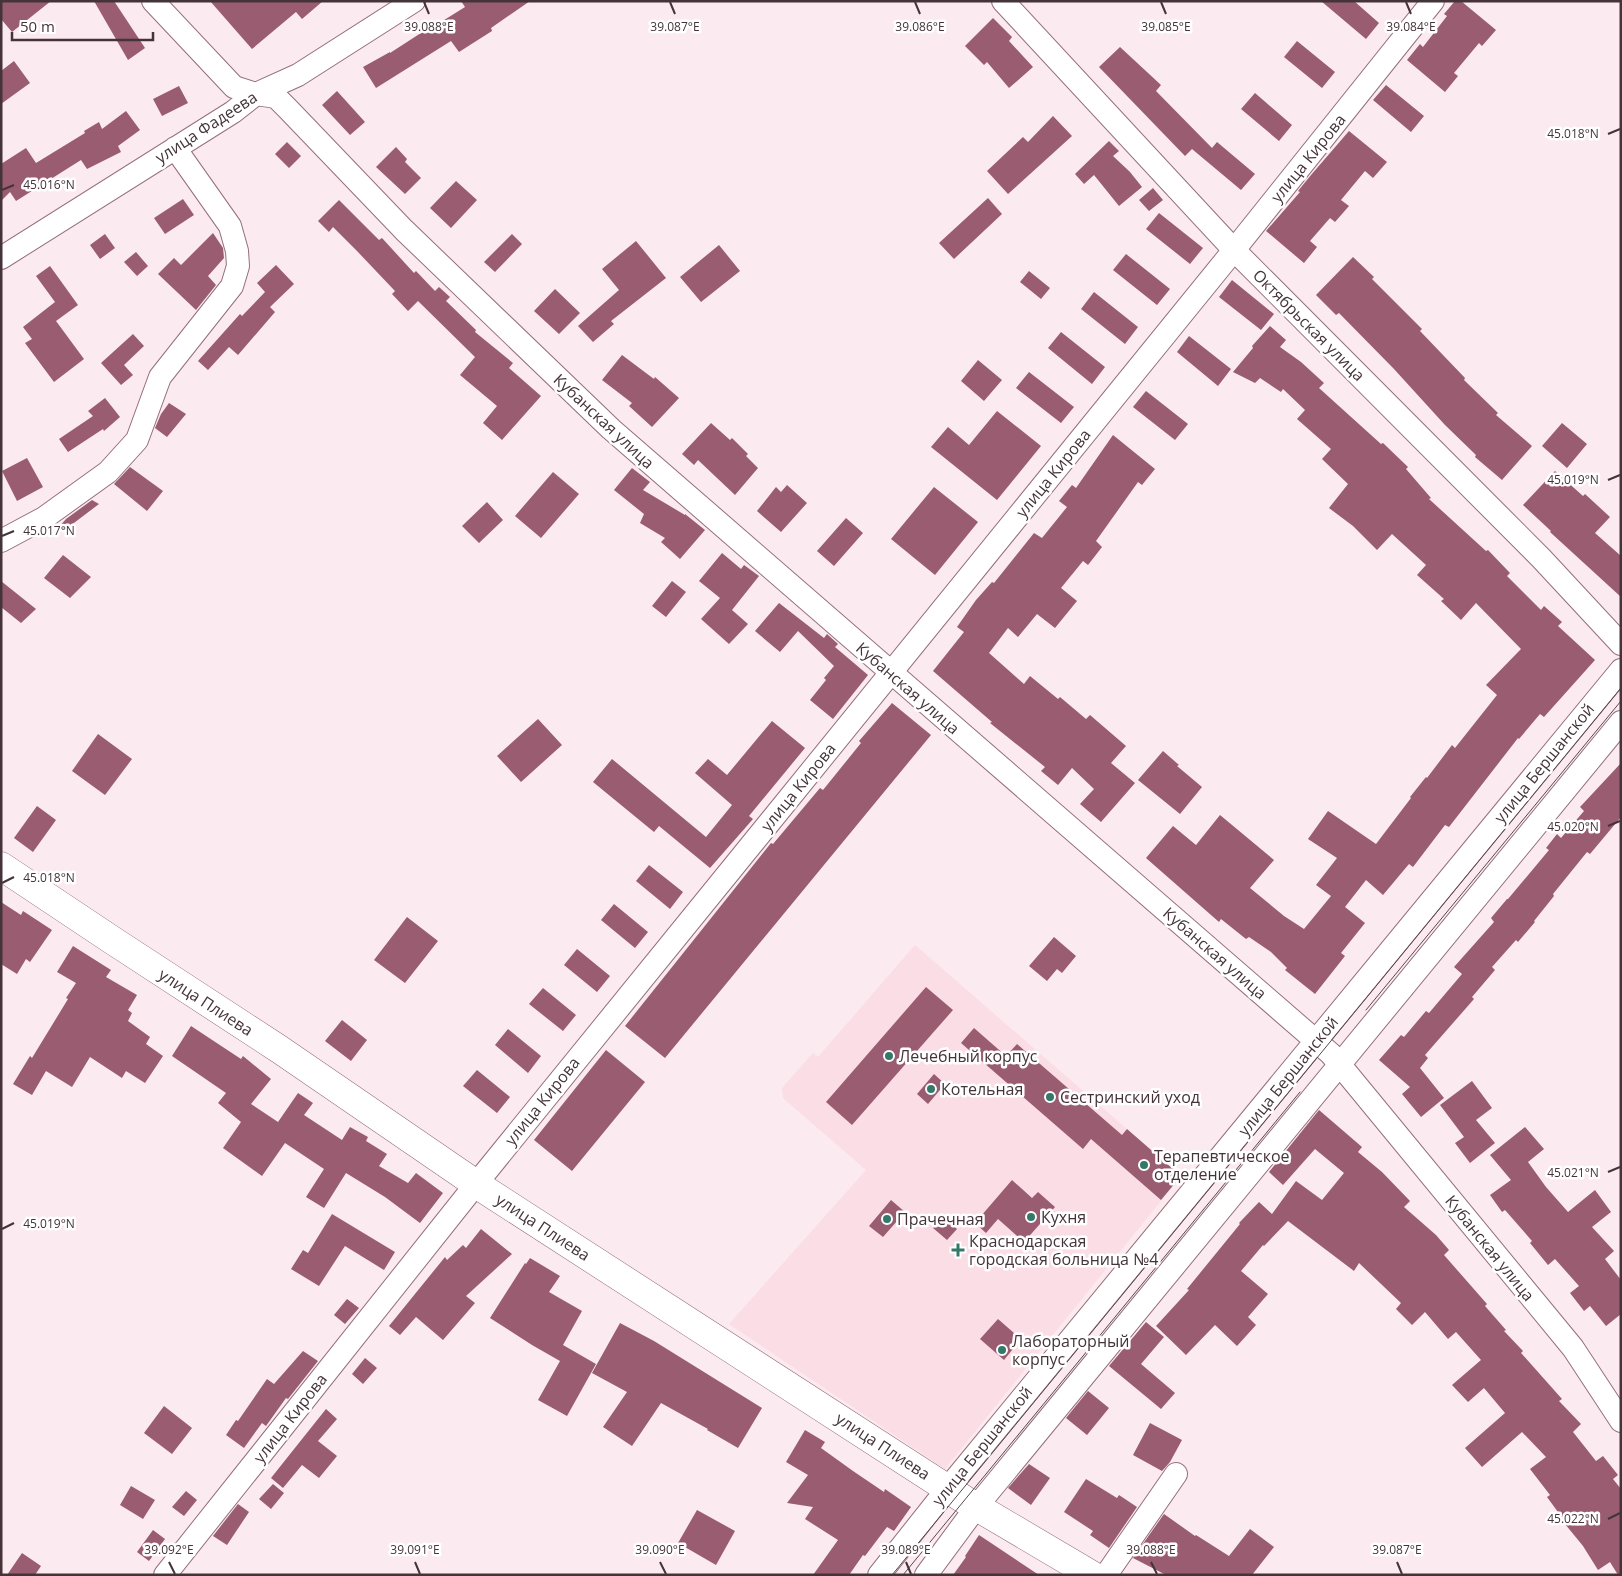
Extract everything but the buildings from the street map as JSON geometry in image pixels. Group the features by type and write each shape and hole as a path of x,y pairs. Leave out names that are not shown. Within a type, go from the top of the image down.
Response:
{"street":[{"name":"Кубанская улица","path":"153,1 234,87 276,98 288,109 404,230 611,429 1317,1041 1340,1065 1573,1348 1621,1421"},
{"name":"улица Фадеева","path":"1,258 233,112 256,94 298,75 414,1"},
{"name":"Октябрьская улица","path":"1003,1 1234,250 1541,558 1621,644"},
{"name":"улица Кирова","path":"165,1575 476,1184 1234,250 1433,1"},
{"path":"1,541 44,518 108,472 137,440 160,377 232,286 238,266 237,251 230,226 175,148"},
{"name":"улица Бершанской","path":"879,1575 948,1488 1621,670"},
{"name":"улица Бершанской","path":"926,1575 977,1506 1621,722"},
{"name":"улица Плиева","path":"1,866 279,1049 476,1184 948,1488 1092,1575"},
{"path":"1106,1575 1176,1474"}],"shaded area":[{"name":"Краснодарская городская больница №4","path":"915,945 1181,1176 945,1469 729,1324 866,1170 783,1098 782,1088 813,1053 818,1057"}],"tram line":[{"path":"892,1575 1621,688"},
{"path":"1366,1010 1621,701"},
{"path":"903,1575 1300,1092"}],"place":[{"name":"Лечебный корпус","path":"889,1056"},
{"name":"Котельная","path":"931,1089"},
{"name":"Сестринский уход","path":"1050,1097"},
{"name":"Терапевтическое отделение","path":"1144,1165"},
{"name":"Кухня","path":"1031,1217"},
{"name":"Прачечная","path":"887,1219"},
{"name":"Краснодарская городская больница №4","path":"958,1250"},
{"name":"Лабораторный корпус","path":"1002,1350"}]}
